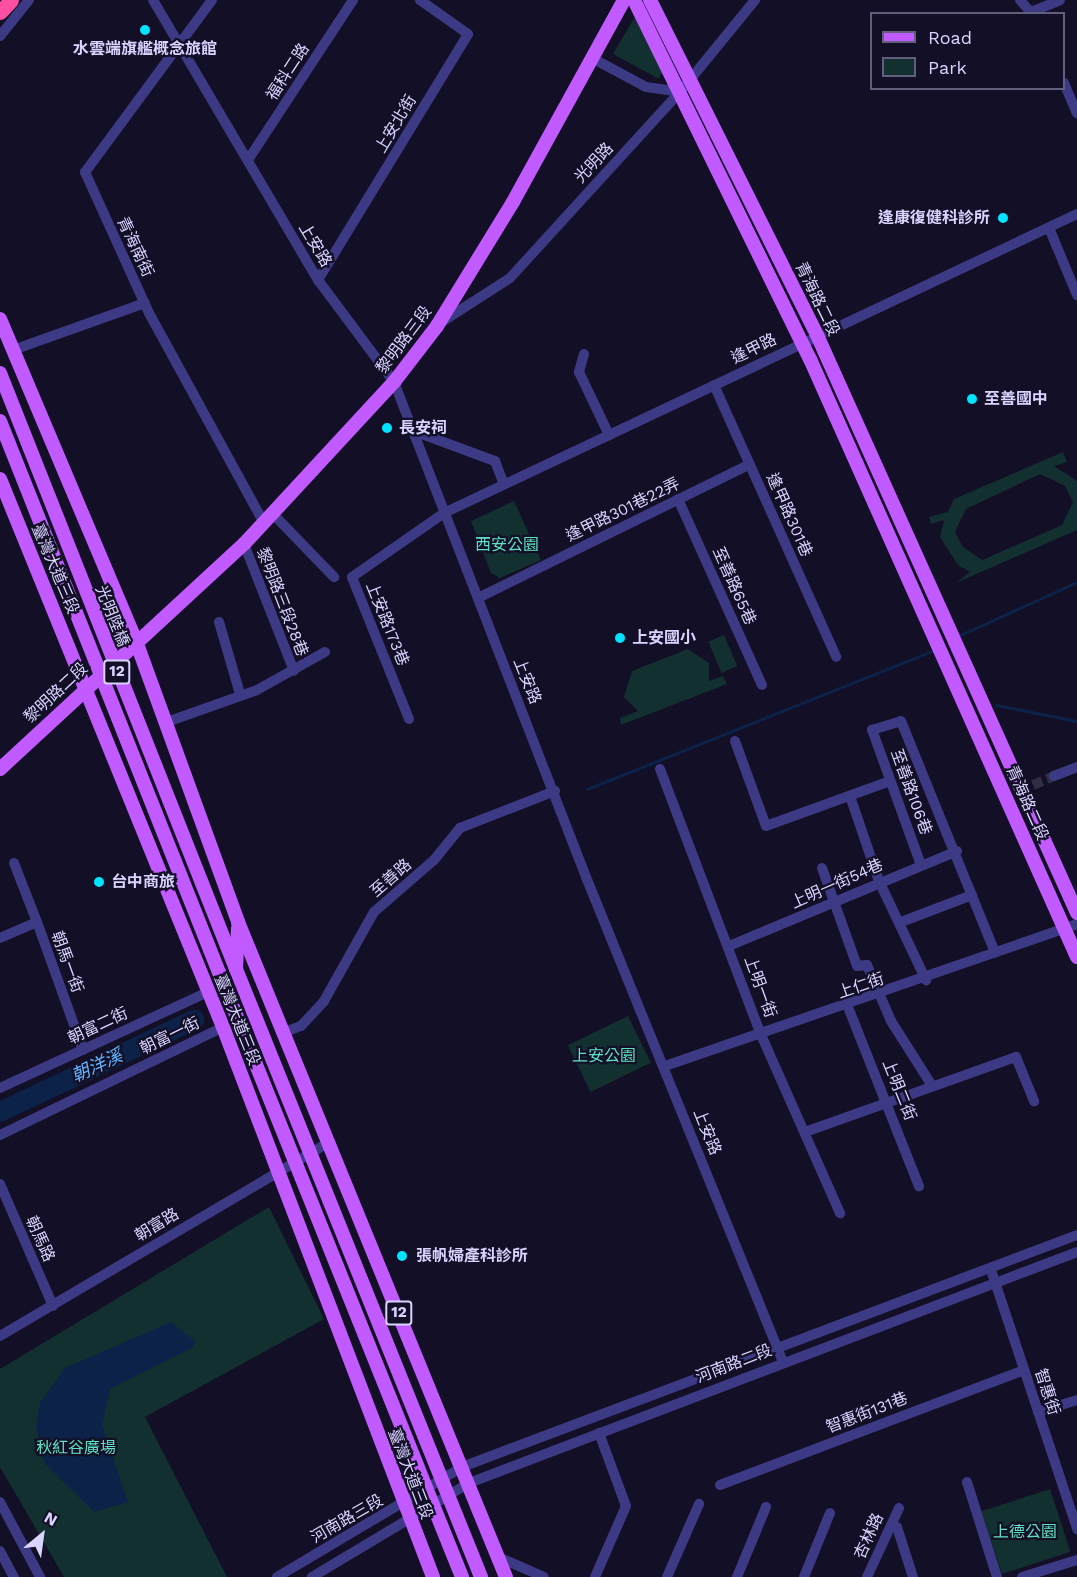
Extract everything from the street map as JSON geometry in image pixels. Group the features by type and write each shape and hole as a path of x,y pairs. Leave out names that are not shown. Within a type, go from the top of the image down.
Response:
{"highway":[{"path":"0,12 11,0"}],"main road":[{"name":"黎明路三段","path":"137,644 269,518 394,382 437,326 624,0"},
{"name":"青海路二段","path":"634,0 937,619"},
{"name":"青海路二段","path":"650,0 817,335 937,619"},
{"name":"臺灣大道三段","path":"1,319 137,644 238,922 285,1032 506,1577"},
{"name":"光明陸橋","path":"0,374 236,969"},
{"name":"光明陸橋","path":"0,422 220,975"},
{"name":"臺灣大道三段","path":"0,479 87,686 223,1027 433,1577"},
{"path":"937,619 954,660"},
{"name":"黎明路二段","path":"0,769 87,686 137,644"},
{"name":"青海路二段","path":"954,660 1027,787 1077,913"},
{"name":"青海路二段","path":"954,660 1071,926 1077,957"},
{"name":"臺灣大道三段","path":"238,922 236,969 314,1151 481,1577"},
{"name":"臺灣大道三段","path":"220,975 298,1160 462,1577"}],"street":[{"path":"0,36 29,0"},
{"name":"上安路","path":"153,0 318,280 394,382 411,430 783,1362"},
{"name":"青海南街","path":"212,0 180,45 86,165 145,303 269,518 333,577"},
{"name":"福科二路","path":"248,160 353,0"},
{"name":"上安北街","path":"318,280 468,34 420,0"},
{"name":"光明路","path":"437,326 510,278 680,92 755,0"},
{"path":"1020,0 1031,12"},
{"path":"1034,12 1060,0"},
{"path":"592,58 646,87 680,92"},
{"path":"1065,85 1077,113"},
{"name":"逢甲路","path":"444,513 1077,214"},
{"path":"1049,228 1077,295"},
{"path":"13,350 145,303"},
{"path":"584,354 579,372 609,435"},
{"name":"逢甲路301巷","path":"714,385 836,657"},
{"path":"411,430 495,461 504,484"},
{"name":"逢甲路301巷22弄","path":"478,598 750,464"},
{"name":"至善路65巷","path":"678,499 762,686"},
{"name":"上安路173巷","path":"409,719 352,578 444,513"},
{"name":"黎明路三段28巷","path":"244,544 294,671"},
{"path":"219,622 240,694"},
{"path":"164,723 294,671 325,652"},
{"name":"至善路106巷","path":"921,865 872,730 901,721 957,851"},
{"path":"735,741 766,826 890,781"},
{"path":"1054,776 1077,767"},
{"name":"上明一街","path":"660,769 762,1037 840,1213"},
{"name":"至善路","path":"285,1032 301,1026 324,1001 374,912 434,861 460,828 555,791"},
{"path":"850,796 879,881 901,922 926,980"},
{"path":"957,851 995,953"},
{"name":"上明一街54巷","path":"729,946 834,903 879,881 957,851"},
{"path":"14,863 37,922"},
{"path":"822,868 857,966 867,965 880,996 932,1084"},
{"path":"901,922 972,895"},
{"name":"朝馬一街","path":"0,938 37,922 83,1050"},
{"name":"上仁街","path":"665,1066 762,1037 926,980 1071,926"},
{"name":"朝富二街","path":"0,1088 208,992"},
{"name":"上明二街","path":"848,1007 888,1100 919,1186"},
{"name":"朝富一街","path":"0,1135 223,1027"},
{"path":"805,1132 932,1084 1016,1057 1034,1101"},
{"name":"朝富路","path":"0,1336 330,1142"},
{"name":"朝馬路","path":"0,1184 53,1306"},
{"name":"河南路二段","path":"462,1467 989,1264 1077,1235"},
{"name":"河南路二段","path":"410,1521 469,1483 994,1280 1077,1252"},
{"name":"智惠街","path":"989,1264 1077,1529"},
{"name":"智惠街131巷","path":"720,1485 1024,1370"},
{"path":"1038,1412 1077,1400"},
{"path":"595,1577 626,1506 599,1433"},
{"name":"河南路三段","path":"277,1577 462,1467"},
{"path":"967,1482 997,1577"},
{"path":"0,1502 40,1577"},
{"path":"667,1577 699,1504"},
{"path":"737,1577 766,1507"},
{"name":"杏林路","path":"867,1577 898,1508"},
{"path":"804,1577 830,1513"},
{"name":"河南路三段","path":"312,1577 410,1521"},
{"path":"897,1527 913,1577"},
{"path":"0,1551 14,1577"},
{"path":"496,1556 544,1577"},
{"path":"1022,1577 1077,1560"}],"green space":[{"path":"636,15 663,70 659,79 613,54"},
{"path":"1063,452 1067,462 1054,466 1077,481 1077,530 956,583 970,572 958,565 940,537 944,520 931,524 929,517 948,512 954,499","holes":["1040,474 1065,486 1073,502 1062,525 982,560 963,547 955,532 966,509"]},
{"name":"西安公園","path":"514,501 541,560 500,578 491,573 471,521"},
{"path":"724,635 737,666 722,673 708,642"},
{"path":"688,649 709,663 709,681 723,676 727,684 621,725 620,718 638,711 624,697 632,671"},
{"name":"上安公園","path":"628,1016 651,1063 591,1092 568,1045"},
{"name":"秋紅谷廣場","path":"269,1207 324,1319 145,1417 227,1577 64,1577 0,1467 0,1369"},
{"name":"上德公園","path":"1050,1489 1070,1552 1002,1574 982,1511"}],"water":[{"path":"171,1322 196,1342 192,1348 110,1389 102,1425 128,1502 94,1512 45,1464 36,1426 40,1403 65,1368"}],"waterway":[{"path":"958,636 1077,582"},
{"path":"587,789 934,650"},
{"path":"996,705 1077,721"},
{"name":"朝洋溪","path":"0,1112 194,1020"}],"tunnel":[{"path":"1033,785 1054,776"}],"place":[{"name":"水雲端旗艦概念旅館","path":"145,30"},
{"name":"逢康復健科診所","path":"1003,218"},
{"name":"至善國中","path":"972,399"},
{"name":"長安祠","path":"387,428"},
{"name":"上安國小","path":"620,638"},
{"name":"台中商旅","path":"99,882"},
{"name":"張帆婦產科診所","path":"402,1256"}]}
